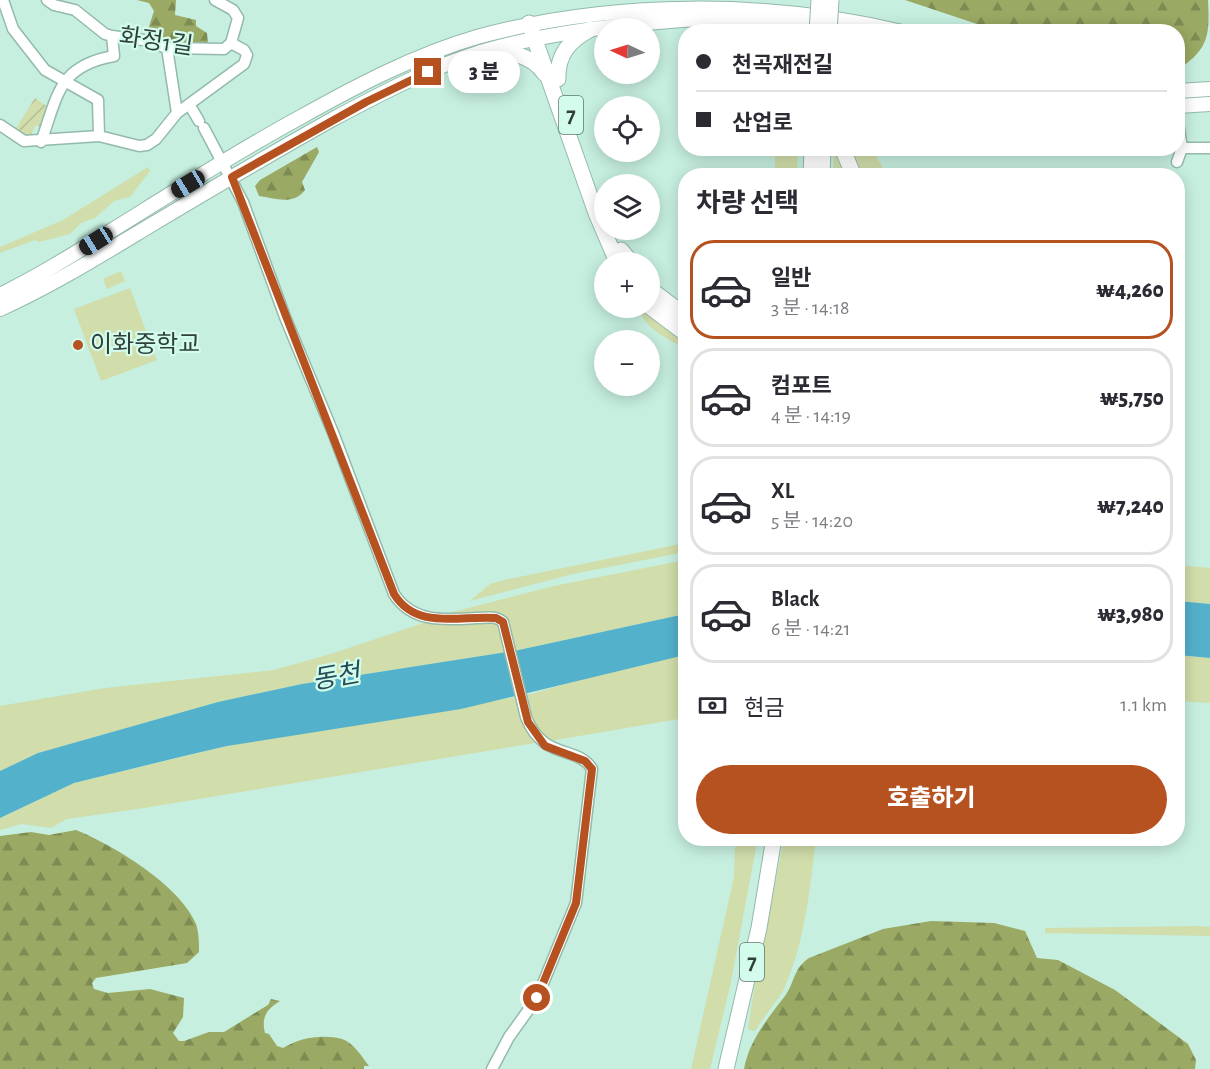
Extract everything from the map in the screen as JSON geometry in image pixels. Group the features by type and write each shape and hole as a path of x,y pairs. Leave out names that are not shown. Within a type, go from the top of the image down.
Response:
{"highway":[{"path":"818,24 819,0"},
{"path":"830,24 831,0"},
{"name":"7","path":"534,22 553,79 620,252"},
{"path":"553,79 565,50 571,42 591,29"},
{"name":"7","path":"480,52 523,56 553,79 594,183"},
{"path":"660,288 678,300"},
{"path":"660,296 678,310"},
{"path":"660,306 678,318"},
{"path":"660,314 678,328"},
{"name":"7","path":"726,1069 757,938 767,855 765,846"},
{"name":"7","path":"716,1069 771,846"}],"main road":[{"path":"0,295 77,253 223,162 318,107 412,61 476,37 534,22 613,9 658,6 758,5 806,8 843,14 876,24"},
{"path":"480,52 591,29 682,20 758,19 814,24"},
{"name":"7","path":"0,309 83,267 232,177 366,102 428,72 480,52"},
{"path":"1185,91 1207,89"},
{"path":"1185,106 1208,104"}],"street":[{"path":"0,125 24,141 41,142 99,136 98,100 45,70 19,38 6,12 3,0"},
{"name":"화정1길","path":"47,0 54,5 75,10 105,34 112,36 144,40 167,48 224,49 231,43 247,52 244,64 177,113 156,139 147,145 99,136"},
{"path":"215,0 233,10 238,18 231,43"},
{"path":"41,142 62,81 94,60 114,56 116,53 112,36"},
{"path":"167,48 177,113"},
{"path":"189,104 232,177 394,594 405,608 418,615 444,619 496,618 503,622 507,628 526,717 545,746 589,765 592,783 576,903 537,998 509,1036 492,1069"},
{"path":"1185,148 1210,148"},
{"path":"1178,162 1180,156"}],"green space":[{"path":"137,0 176,0 175,15 196,20 196,26 207,33 208,44 166,43 146,36 154,11 149,3"},
{"path":"905,0 1208,0 1205,41 1196,55 1185,64 1185,24 977,24"},
{"path":"35,98 48,107 42,127 36,125 29,138 15,130"},
{"path":"317,147 319,152 302,182 305,190 300,195 283,200 259,196 255,186 260,180"},
{"path":"775,156 798,156 797,168 775,168"},
{"path":"834,156 841,156 845,168 833,168"},
{"path":"850,156 876,156 882,168 856,168"},
{"path":"148,167 150,171 130,197 114,201 95,218 81,223 70,234 39,242 35,240 0,253 0,247 63,220"},
{"path":"121,271 125,281 107,289 103,279"},
{"path":"130,288 157,360 101,381 74,309"},
{"path":"644,318 652,318 678,336 678,345 660,334 660,330 654,330"},
{"path":"678,544 678,553 573,574 470,601 490,584"},
{"path":"678,561 678,616 514,651 302,684 218,702 38,753 0,771 0,706 105,688 274,670 334,653 426,622 508,621 502,615 445,616 445,614 554,586"},
{"path":"1185,566 1210,568 1210,604 1185,602"},
{"path":"678,656 678,719 550,741 533,724 524,696 618,669"},
{"path":"1185,656 1210,658 1210,703 1185,701"},
{"path":"516,697 522,721 535,743 67,819 51,828 21,824 0,830 0,818 74,783 227,746"},
{"path":"76,830 126,856 161,881 188,909 196,924 198,934 199,952 187,963 96,978 92,983 94,989 108,993 150,989 184,998 183,1017 173,1033 179,1041 209,1032 224,1032 268,1005 271,999 280,1001 268,1010 264,1022 265,1033 269,1034 277,1046 283,1048 297,1041 312,1038 342,1039 354,1046 369,1066 364,1066 364,1069 0,1069 0,836 31,832 49,835"},
{"path":"756,846 756,848 730,987 710,1069 691,1069 734,877 735,847"},
{"path":"783,846 815,846 809,896 797,953 782,993 755,1031 748,1029 756,976"},
{"path":"931,921 994,923 1025,931 1037,958 1058,960 1115,990 1188,1044 1196,1060 1195,1069 744,1069 750,1049 760,1030 785,996 797,971 809,958 883,929"},
{"path":"1210,927 1210,936 1045,933 1045,928"}],"water":[{"path":"1185,602 1210,604 1210,658 1185,656"},
{"path":"678,616 678,657 461,709 227,746 184,756 74,783 0,818 0,771 38,753 218,702 302,684 514,651"}],"place":[{"name":"이화중학교","path":"78,345"}],"route":[{"path":"428,72 366,102 232,177 394,594 405,608 418,615 444,619 492,617 500,619 507,628 528,722 545,746 579,758 592,769 576,903 537,998"}],"water label":[{"name":"동천","path":"336,677"}]}
